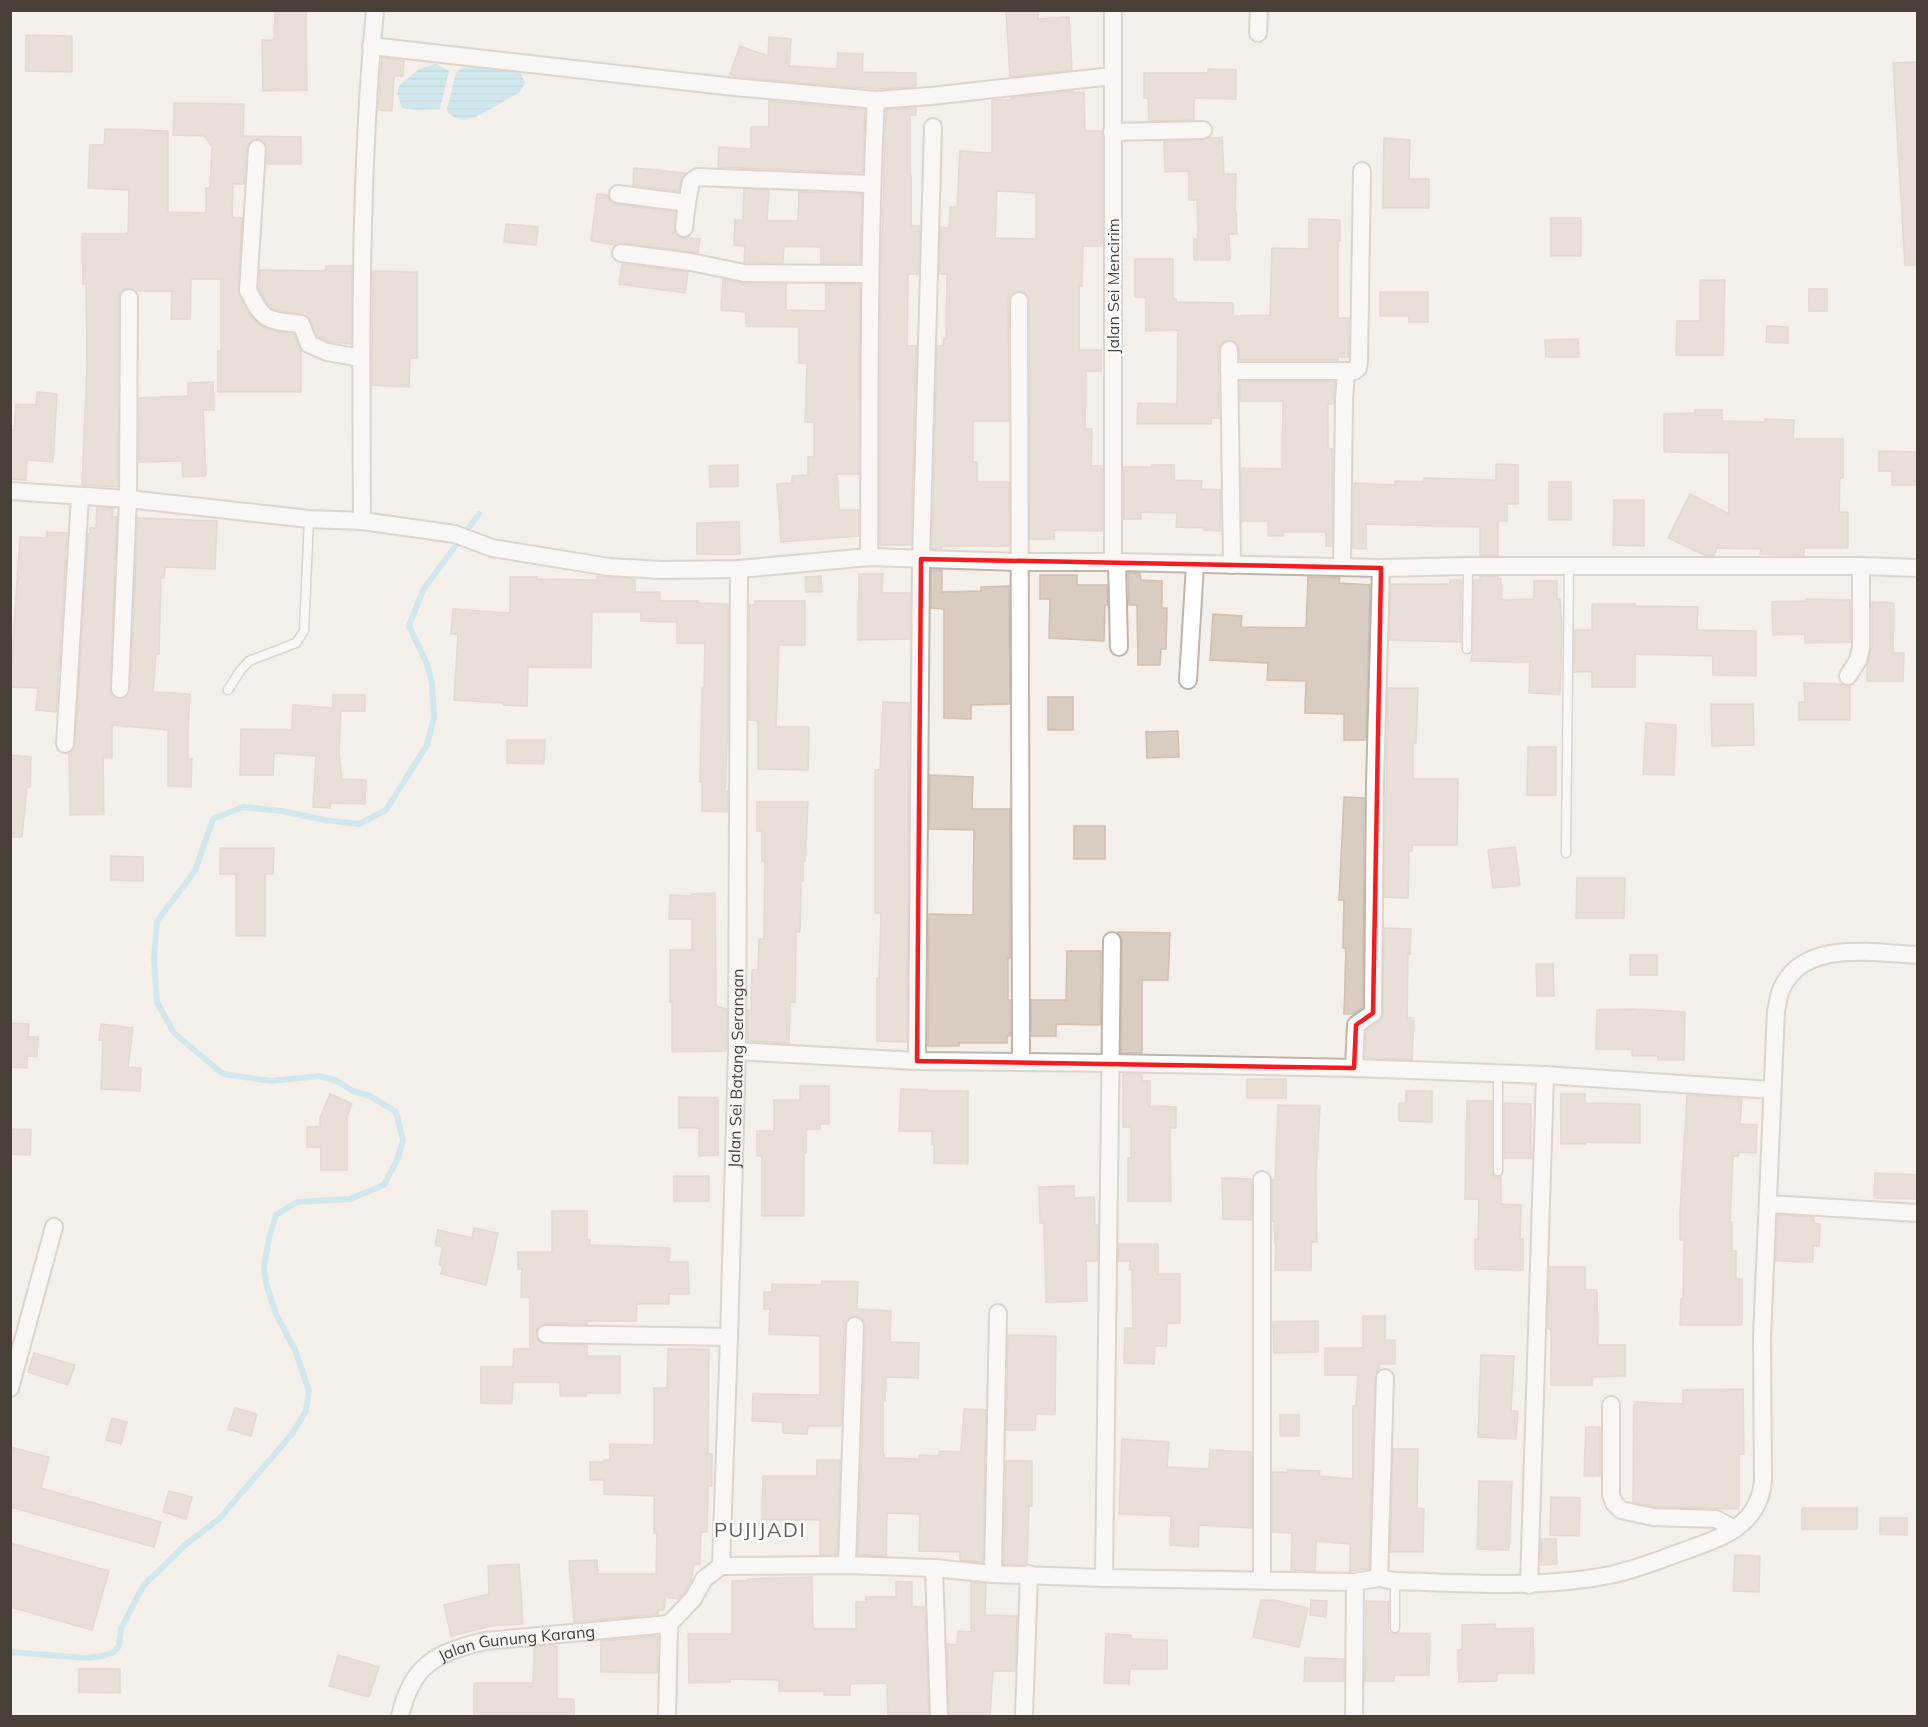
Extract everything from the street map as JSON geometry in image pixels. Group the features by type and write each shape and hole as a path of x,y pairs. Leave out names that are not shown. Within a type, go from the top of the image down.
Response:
{"street":[{"path":"362,521 361,358 368,92 375,10"},
{"name":"Jalan Sei Mencirim","path":"1113,10 1115,562 1119,647"},
{"path":"1258,33 1259,10"},
{"path":"372,46 734,87 876,100 1112,76"},
{"path":"869,557 870,274 876,100"},
{"path":"917,1061 921,559 933,127"},
{"path":"1112,132 1203,130"},
{"path":"257,149 248,290 258,310 269,321 301,324 309,344 327,352 361,358"},
{"path":"1230,371 1354,371 1358,368 1362,171"},
{"path":"684,228 691,182 698,177 872,184"},
{"path":"618,194 687,203"},
{"path":"621,253 691,262 744,273 870,274"},
{"path":"120,689 128,499 129,298"},
{"path":"1019,301 1021,1062"},
{"path":"1229,350 1232,565"},
{"path":"1342,567 1346,371"},
{"path":"10,491 128,499 309,519 362,521 455,534 492,548 609,567 661,570 739,569 869,557 1381,568 1468,566 1917,568"},
{"path":"66,744 81,496"},
{"path":"1188,680 1196,565"},
{"path":"1848,676 1858,660 1861,648 1861,566"},
{"path":"1354,1068 1356,1025 1373,1013 1375,783 1381,568"},
{"name":"Jalan Sei Batang Serangan","path":"721,1566 737,1051 739,569"},
{"path":"1104,1578 1112,941"},
{"path":"667,1716 669,1624 693,1599 704,1579 721,1566 847,1565 1104,1578 1355,1582 1387,1580 1528,1585 1582,1580 1636,1569 1710,1542 1735,1529 1754,1512 1762,1492 1762,1337 1776,1011 1781,988 1794,971 1811,959 1832,953 1917,955"},
{"path":"737,1051 917,1061 1354,1068 1545,1075 1772,1090"},
{"path":"1528,1585 1545,1075"},
{"path":"1262,1180 1262,1579"},
{"path":"1768,1204 1917,1213"},
{"path":"10,1388 54,1227"},
{"path":"993,1574 998,1313"},
{"path":"847,1565 855,1326"},
{"path":"546,1334 729,1337"},
{"path":"1385,1378 1387,1580"},
{"path":"1611,1405 1611,1495 1614,1503 1621,1510 1653,1517 1716,1519 1735,1529"},
{"path":"934,1568 939,1716"},
{"path":"1024,1716 1029,1574"},
{"path":"1354,1716 1355,1582"},
{"name":"Jalan Gunung Karang","path":"400,1716 405,1695 418,1674 435,1658 457,1648 485,1641 669,1624"}],"lane":[{"path":"228,690 249,661 296,643 304,631 309,519"},
{"path":"1467,649 1468,566"},
{"path":"1566,853 1569,567"},
{"path":"1498,1074 1498,1171"},
{"path":"1387,1580 1395,1628"}],"highlighted area":[{"path":"921,559 1381,568 1373,1013 1356,1025 1354,1068 917,1061"}],"water":[{"path":"436,64 449,71 440,109 402,108 397,93 399,86 419,69"},
{"path":"517,67 525,82 520,92 478,116 464,120 448,113 456,73 462,68"}],"building":[{"path":"275,10 306,10 307,90 263,91 262,40 274,40"},
{"path":"1006,10 1038,10 1038,19 1069,17 1072,70 1010,77"},
{"path":"26,35 72,36 72,72 26,71"},
{"path":"769,37 791,39 789,66 837,69 838,53 863,54 862,72 916,73 916,87 876,89 737,77 730,74 740,46 768,56"},
{"path":"382,58 404,60 403,76 394,76 392,111 378,110"},
{"path":"1917,62 1917,265 1905,265 1893,63"},
{"path":"1208,69 1236,70 1236,99 1194,98 1194,120 1149,121 1148,98 1144,98 1144,73 1208,73"},
{"path":"1073,91 1073,93 1084,92 1085,131 1102,131 1102,246 1083,246 1082,286 1079,286 1079,350 1101,350 1101,371 1086,371 1085,429 1092,429 1091,466 1102,466 1102,531 1054,530 1054,539 1030,539 1029,301 1025,292 1018,291 1010,295 1008,301 1009,421 973,421 973,462 977,462 977,482 1009,482 1009,546 941,546 942,549 932,549 937,346 943,346 944,338 946,338 947,274 939,274 941,227 949,228 950,207 957,207 960,151 992,153 992,100 1011,100 1011,98","holes":["997,191 1036,193 1036,239 995,238"]},
{"path":"769,101 865,110 862,173 718,167 719,147 751,149 751,127 769,127"},
{"path":"174,103 244,104 243,136 301,137 301,164 267,164 266,144 257,139 249,143 244,184 233,184 232,218 242,218 239,295 250,315 261,326 294,334 301,350 301,392 218,392 218,351 221,351 221,279 191,279 190,319 171,319 172,291 124,289 118,298 118,487 82,485 87,364 86,284 83,284 82,234 128,234 129,190 88,188 90,145 104,145 105,129 168,131 168,212 206,213 206,188 210,188 212,146 204,136 173,135"},
{"path":"916,108 916,115 910,115 911,226 920,226 918,274 908,274 907,346 916,346 911,545 880,545 881,271 886,110"},
{"path":"1222,138 1224,174 1236,174 1237,234 1229,234 1230,260 1194,260 1194,239 1198,239 1197,200 1189,200 1189,171 1165,172 1164,141"},
{"path":"1384,138 1410,140 1409,179 1429,179 1429,208 1383,208"},
{"path":"634,168 685,174 679,191 633,185"},
{"path":"744,189 769,190 767,221 798,221 799,192 862,194 860,263 821,263 821,247 784,246 783,263 744,262 745,246 734,245 735,220 743,220"},
{"path":"597,194 608,195 611,202 617,204 675,212 675,233 682,238 700,239 698,253 591,241"},
{"path":"1551,218 1581,218 1581,256 1551,256"},
{"path":"1309,219 1340,220 1338,318 1349,318 1349,357 1338,357 1338,360 1240,360 1238,344 1229,340 1224,341 1218,350 1219,418 1211,418 1211,424 1137,424 1138,403 1177,404 1178,330 1146,331 1146,297 1135,297 1135,259 1173,259 1173,299 1176,299 1176,302 1233,303 1233,316 1270,315 1272,248 1309,249"},
{"path":"506,224 538,227 536,245 504,242"},
{"path":"622,264 688,272 685,293 619,284"},
{"path":"326,266 352,266 351,344 330,342 317,336 308,316 273,309 259,288 260,270 326,271"},
{"path":"373,271 417,272 417,358 410,358 409,387 372,385"},
{"path":"723,279 744,284 786,284 786,310 826,311 826,284 860,284 859,474 837,474 839,510 859,510 859,536 781,542 777,484 792,483 792,476 808,475 808,457 814,457 814,422 805,422 807,363 799,363 799,327 746,326 746,312 721,310"},
{"path":"1700,280 1725,280 1723,355 1676,355 1677,321 1700,321"},
{"path":"1809,289 1827,289 1827,311 1809,311"},
{"path":"1380,292 1428,292 1428,322 1409,322 1409,316 1380,316"},
{"path":"1767,326 1788,327 1788,343 1766,342"},
{"path":"1578,339 1579,357 1546,357 1545,340"},
{"path":"1240,381 1335,381 1333,404 1328,404 1328,448 1333,449 1332,546 1326,546 1326,532 1283,532 1283,536 1268,536 1268,521 1242,521 1241,468 1282,469 1283,401 1240,401"},
{"path":"213,382 214,410 203,410 206,476 183,477 182,461 139,462 139,398 188,396 188,383"},
{"path":"37,392 57,394 53,462 27,460 26,480 10,479 10,430 14,430 16,404 36,405"},
{"path":"1695,410 1722,410 1722,421 1794,420 1793,439 1843,439 1843,478 1840,478 1839,512 1848,512 1848,548 1804,548 1804,555 1760,554 1761,549 1717,548 1714,555 1704,555 1668,538 1690,494 1729,514 1729,453 1664,452 1664,414 1695,413"},
{"path":"1879,451 1917,452 1917,485 1892,485 1892,471 1879,471"},
{"path":"1496,464 1518,465 1518,504 1507,504 1507,521 1498,521 1498,555 1480,555 1480,527 1366,524 1366,549 1353,548 1354,483 1395,485 1395,481 1424,482 1424,478 1496,480"},
{"path":"738,465 738,486 710,487 709,466"},
{"path":"1152,465 1174,465 1174,480 1202,481 1201,489 1220,490 1221,531 1176,527 1177,513 1141,512 1141,519 1124,519 1124,467 1152,467"},
{"path":"1549,482 1571,482 1571,520 1549,520"},
{"path":"1614,500 1644,500 1644,546 1613,545"},
{"path":"97,507 113,508 112,517 117,517 110,689 115,698 125,698 130,689 138,518 217,521 215,569 165,567 164,578 161,577 159,654 156,654 153,692 190,694 188,759 192,759 191,787 168,786 168,730 112,725 112,758 103,757 104,814 70,815 69,754 75,745 88,534 90,534 90,528 96,528"},
{"path":"739,522 740,554 697,554 697,523"},
{"path":"47,532 67,533 56,712 36,710 38,688 10,687 20,537 47,538"},
{"path":"931,570 942,570 942,592 981,591 981,587 1009,586 1010,704 971,705 971,719 944,718 944,609 931,608"},
{"path":"1128,573 1140,573 1141,580 1162,581 1162,608 1167,608 1166,649 1161,649 1160,665 1138,665 1137,605 1129,605"},
{"path":"859,574 883,574 882,593 910,593 910,639 858,640"},
{"path":"1040,575 1077,575 1077,585 1107,585 1108,605 1105,605 1104,641 1049,638 1050,599 1040,599"},
{"path":"597,576 635,579 635,592 660,592 660,601 728,604 728,720 725,791 728,791 727,812 702,811 702,782 700,782 705,643 677,643 677,622 641,621 641,612 592,612 591,668 528,667 527,706 454,700 458,634 451,634 453,609 510,613 510,577 597,580"},
{"path":"821,576 822,592 806,592 805,577"},
{"path":"1480,576 1498,576 1498,579 1501,579 1502,600 1534,599 1534,581 1557,581 1557,599 1560,599 1562,630 1560,694 1529,693 1530,662 1471,661 1474,580 1480,580"},
{"path":"1308,577 1340,578 1339,583 1370,585 1366,740 1344,740 1344,714 1305,713 1306,681 1267,680 1268,663 1210,660 1213,614 1242,616 1241,627 1306,628"},
{"path":"1450,580 1461,580 1461,642 1389,640 1391,584 1450,584"},
{"path":"1806,599 1850,600 1851,642 1805,643 1805,634 1773,635 1772,602 1806,601"},
{"path":"755,601 805,601 805,645 779,645 776,727 809,727 808,770 758,769 758,721 749,720 749,605 755,605"},
{"path":"1872,602 1894,603 1893,653 1904,653 1903,681 1867,681 1867,664 1872,648"},
{"path":"1592,604 1698,607 1697,630 1756,631 1756,676 1713,675 1713,656 1635,654 1635,687 1592,687 1592,672 1574,672 1575,630 1592,630"},
{"path":"1804,683 1850,686 1850,720 1799,720 1799,702 1805,702"},
{"path":"1388,688 1418,688 1416,743 1413,743 1413,779 1458,779 1457,845 1412,845 1412,851 1409,851 1408,898 1384,897"},
{"path":"333,695 365,695 365,711 341,711 339,751 342,779 366,780 365,804 330,803 330,808 313,807 316,756 274,753 273,775 240,775 241,729 292,730 293,705 333,708"},
{"path":"1048,697 1073,697 1073,730 1048,730"},
{"path":"883,702 909,703 907,1042 877,1041 877,978 879,978 881,913 875,913 875,770 880,770"},
{"path":"1711,704 1753,704 1754,745 1712,746"},
{"path":"1646,723 1676,725 1674,775 1643,774"},
{"path":"1178,731 1179,757 1147,758 1146,732"},
{"path":"507,740 545,740 544,764 507,763"},
{"path":"1528,747 1556,747 1556,795 1527,795"},
{"path":"10,755 31,757 30,787 27,787 22,837 10,837"},
{"path":"930,775 973,777 972,809 1010,809 1008,1000 1010,1000 1010,1036 1007,1036 1007,1043 959,1043 959,1046 928,1046 929,914 973,915 974,830 929,829"},
{"path":"1344,797 1364,798 1363,1008 1353,1014 1344,1014 1346,948 1343,948 1344,900 1339,900"},
{"path":"757,802 808,802 805,861 803,861 803,881 801,880 800,932 796,932 795,1002 790,1002 789,1043 748,1041 752,970 758,970 759,939 764,939 765,861 762,861 762,831 757,831"},
{"path":"1074,826 1105,826 1105,859 1074,859"},
{"path":"1515,847 1520,885 1493,888 1488,850"},
{"path":"220,848 274,848 273,874 265,874 265,936 236,936 236,874 220,874"},
{"path":"111,856 143,857 143,881 111,880"},
{"path":"1577,878 1625,878 1624,918 1576,918"},
{"path":"715,893 716,1006 727,1009 726,1051 672,1052 670,950 692,950 692,919 669,919 670,895 692,896 692,894"},
{"path":"1384,928 1411,929 1410,954 1408,954 1407,1018 1414,1018 1412,1060 1365,1058 1366,1031 1379,1021 1383,1014"},
{"path":"1118,932 1170,933 1168,980 1142,980 1142,1053 1121,1053 1122,941"},
{"path":"1067,951 1101,951 1100,1025 1056,1024 1056,1036 1031,1036 1031,1000 1066,1000"},
{"path":"1630,955 1657,955 1657,975 1630,975"},
{"path":"1536,964 1553,964 1554,996 1537,996"},
{"path":"1597,1010 1685,1012 1684,1060 1658,1060 1658,1056 1632,1056 1632,1049 1596,1049"},
{"path":"10,1023 29,1024 28,1037 38,1037 37,1057 27,1056 27,1068 10,1067"},
{"path":"101,1024 133,1028 128,1067 141,1068 140,1091 101,1089 103,1040 99,1040"},
{"path":"1123,1074 1142,1074 1142,1081 1150,1081 1150,1106 1176,1107 1176,1128 1170,1128 1171,1201 1128,1201 1131,1127 1123,1127"},
{"path":"1247,1079 1286,1079 1286,1098 1247,1098"},
{"path":"800,1086 829,1086 829,1124 820,1124 820,1129 806,1129 804,1216 762,1216 762,1156 757,1156 757,1131 774,1131 774,1100 800,1100"},
{"path":"901,1089 968,1091 968,1164 934,1163 932,1131 899,1131"},
{"path":"1406,1091 1432,1091 1432,1122 1399,1121 1399,1103 1406,1103"},
{"path":"330,1094 352,1104 347,1116 347,1170 321,1170 321,1147 307,1147 307,1127 320,1127 320,1118"},
{"path":"1561,1094 1585,1094 1585,1103 1640,1104 1640,1143 1561,1144"},
{"path":"1687,1095 1742,1099 1740,1124 1757,1125 1756,1153 1739,1152 1738,1156 1733,1156 1730,1222 1732,1222 1732,1251 1736,1251 1736,1279 1742,1279 1742,1325 1680,1325 1684,1240 1680,1240 1680,1214"},
{"path":"679,1097 718,1098 718,1155 699,1156 699,1128 679,1128"},
{"path":"1467,1101 1492,1101 1492,1172 1495,1177 1501,1177 1501,1204 1521,1205 1520,1239 1523,1239 1523,1270 1475,1269 1479,1199 1465,1199"},
{"path":"1504,1103 1531,1104 1531,1158 1504,1158"},
{"path":"1278,1105 1320,1106 1316,1175 1317,1242 1311,1242 1311,1270 1275,1270 1276,1243 1274,1221 1272,1221 1272,1179 1275,1180"},
{"path":"10,1129 31,1130 30,1155 10,1154"},
{"path":"1875,1173 1917,1175 1917,1199 1874,1198"},
{"path":"674,1176 709,1176 709,1201 674,1201"},
{"path":"1222,1178 1252,1179 1251,1220 1223,1219"},
{"path":"1074,1186 1074,1198 1094,1197 1095,1225 1098,1225 1097,1261 1086,1261 1087,1301 1046,1302 1044,1223 1040,1223 1039,1187"},
{"path":"552,1211 587,1211 587,1240 590,1240 590,1245 670,1248 669,1262 688,1262 689,1294 669,1294 669,1304 637,1304 636,1321 587,1321 587,1324 546,1323 537,1328 537,1339 541,1343 587,1345 587,1356 620,1356 620,1393 560,1396 560,1382 513,1382 512,1404 481,1403 481,1367 513,1367 514,1349 530,1349 530,1297 521,1297 522,1269 518,1269 518,1252 552,1252"},
{"path":"1778,1215 1814,1217 1814,1223 1820,1224 1819,1246 1813,1246 1813,1262 1776,1261"},
{"path":"474,1228 498,1233 486,1285 441,1274 443,1266 439,1265 443,1247 435,1245 438,1230 472,1238"},
{"path":"1119,1244 1158,1244 1158,1274 1180,1274 1180,1323 1167,1323 1166,1346 1155,1346 1154,1364 1124,1363 1125,1328 1133,1328 1132,1270 1130,1270 1130,1261 1118,1261"},
{"path":"1549,1267 1585,1267 1585,1290 1597,1290 1598,1345 1625,1345 1625,1376 1592,1377 1592,1385 1551,1385 1551,1329 1548,1329"},
{"path":"822,1281 858,1282 857,1309 891,1311 890,1342 919,1343 918,1378 886,1377 885,1401 883,1401 884,1458 919,1459 919,1455 939,1456 939,1451 961,1452 964,1409 986,1410 983,1562 960,1560 960,1552 919,1551 920,1514 887,1513 886,1556 858,1555 866,1326 860,1317 850,1317 844,1326 841,1426 808,1426 807,1434 783,1433 783,1422 752,1421 753,1394 820,1395 820,1336 769,1334 770,1309 764,1309 764,1292 772,1292 772,1284 822,1285"},
{"path":"1363,1316 1385,1316 1385,1340 1395,1340 1395,1364 1379,1364 1375,1378 1369,1569 1350,1571 1350,1544 1316,1541 1315,1571 1291,1570 1292,1533 1272,1532 1272,1472 1320,1471 1319,1476 1353,1479 1353,1406 1356,1406 1358,1375 1325,1375 1325,1348 1363,1348"},
{"path":"1318,1321 1318,1352 1274,1353 1273,1322"},
{"path":"1008,1335 1056,1336 1055,1414 1036,1414 1035,1430 1006,1430"},
{"path":"668,1349 709,1349 708,1454 712,1454 712,1486 708,1486 707,1532 701,1532 700,1564 694,1564 691,1580 684,1593 678,1599 665,1597 664,1610 658,1610 658,1614 574,1622 569,1561 597,1560 598,1574 656,1574 657,1533 654,1533 654,1496 604,1494 604,1480 590,1480 590,1462 610,1460 610,1444 654,1445 654,1388 667,1388"},
{"path":"34,1353 75,1365 68,1385 28,1372"},
{"path":"1481,1355 1514,1356 1511,1411 1518,1411 1516,1439 1478,1437"},
{"path":"1743,1389 1744,1454 1739,1454 1739,1509 1654,1507 1633,1502 1634,1402 1683,1404 1683,1390"},
{"path":"235,1408 257,1414 251,1436 228,1429"},
{"path":"1280,1415 1299,1415 1299,1436 1280,1436"},
{"path":"112,1418 127,1422 121,1444 106,1440"},
{"path":"1586,1427 1600,1427 1600,1476 1584,1476"},
{"path":"1122,1439 1169,1442 1167,1467 1209,1469 1210,1450 1251,1452 1251,1528 1199,1525 1198,1547 1170,1545 1171,1516 1119,1514"},
{"path":"10,1447 49,1457 41,1488 161,1522 154,1547 10,1507"},
{"path":"1393,1449 1418,1449 1417,1508 1424,1509 1423,1552 1390,1552"},
{"path":"817,1460 840,1460 837,1555 820,1555 820,1520 762,1520 763,1476 817,1476"},
{"path":"1006,1461 1032,1461 1032,1506 1029,1506 1027,1564 1024,1565 1004,1564"},
{"path":"1479,1481 1512,1482 1509,1550 1477,1549"},
{"path":"169,1491 192,1497 186,1519 163,1512"},
{"path":"1551,1497 1580,1498 1579,1536 1550,1535"},
{"path":"1802,1508 1857,1508 1857,1529 1802,1529"},
{"path":"1880,1518 1907,1518 1907,1535 1880,1534"},
{"path":"1541,1539 1556,1539 1557,1564 1541,1565"},
{"path":"10,1543 109,1571 92,1630 10,1607"},
{"path":"1735,1555 1760,1556 1759,1592 1733,1591"},
{"path":"519,1564 523,1624 491,1626 451,1636 444,1605 489,1594 488,1566"},
{"path":"812,1577 813,1628 815,1629 856,1629 856,1602 866,1602 866,1597 896,1597 896,1582 912,1582 912,1607 925,1607 929,1716 888,1716 887,1683 850,1684 850,1695 824,1695 824,1691 779,1691 779,1680 730,1679 730,1682 689,1683 688,1634 732,1634 732,1581"},
{"path":"971,1582 986,1584 985,1615 1017,1616 1015,1671 993,1671 990,1716 949,1716 947,1644 957,1645 958,1631 971,1632"},
{"path":"1261,1600 1274,1600 1308,1608 1299,1647 1253,1637"},
{"path":"1311,1600 1327,1601 1326,1617 1310,1615"},
{"path":"1366,1601 1389,1602 1388,1633 1430,1634 1429,1675 1394,1675 1394,1681 1365,1681"},
{"path":"1495,1624 1496,1629 1533,1628 1534,1673 1497,1673 1497,1681 1459,1682 1458,1650 1462,1649 1462,1625"},
{"path":"1106,1634 1131,1635 1131,1639 1167,1640 1167,1669 1130,1669 1129,1684 1104,1683"},
{"path":"658,1636 657,1673 601,1672 601,1641"},
{"path":"557,1646 557,1699 574,1699 574,1716 474,1716 474,1683 533,1683 534,1647"},
{"path":"338,1655 379,1667 369,1697 329,1686"},
{"path":"1305,1658 1344,1659 1344,1681 1304,1681"},
{"path":"79,1669 120,1669 120,1693 79,1692"}],"waterway":[{"path":"10,1652 86,1658 114,1652 119,1646 121,1629 143,1586 185,1545 219,1519 292,1434 306,1411 309,1391 295,1350 276,1314 266,1283 264,1267 269,1238 276,1215 297,1202 350,1199 384,1185 397,1160 403,1141 396,1112 370,1096 353,1091 335,1080 319,1076 271,1081 223,1074 174,1033 157,1002 154,959 157,921 195,871 213,819 243,807 359,824 386,810 427,745 434,717 432,683 427,664 409,626 423,590 479,514"}],"district":[{"name":"PUJIJADI","path":"760,1529"}]}
